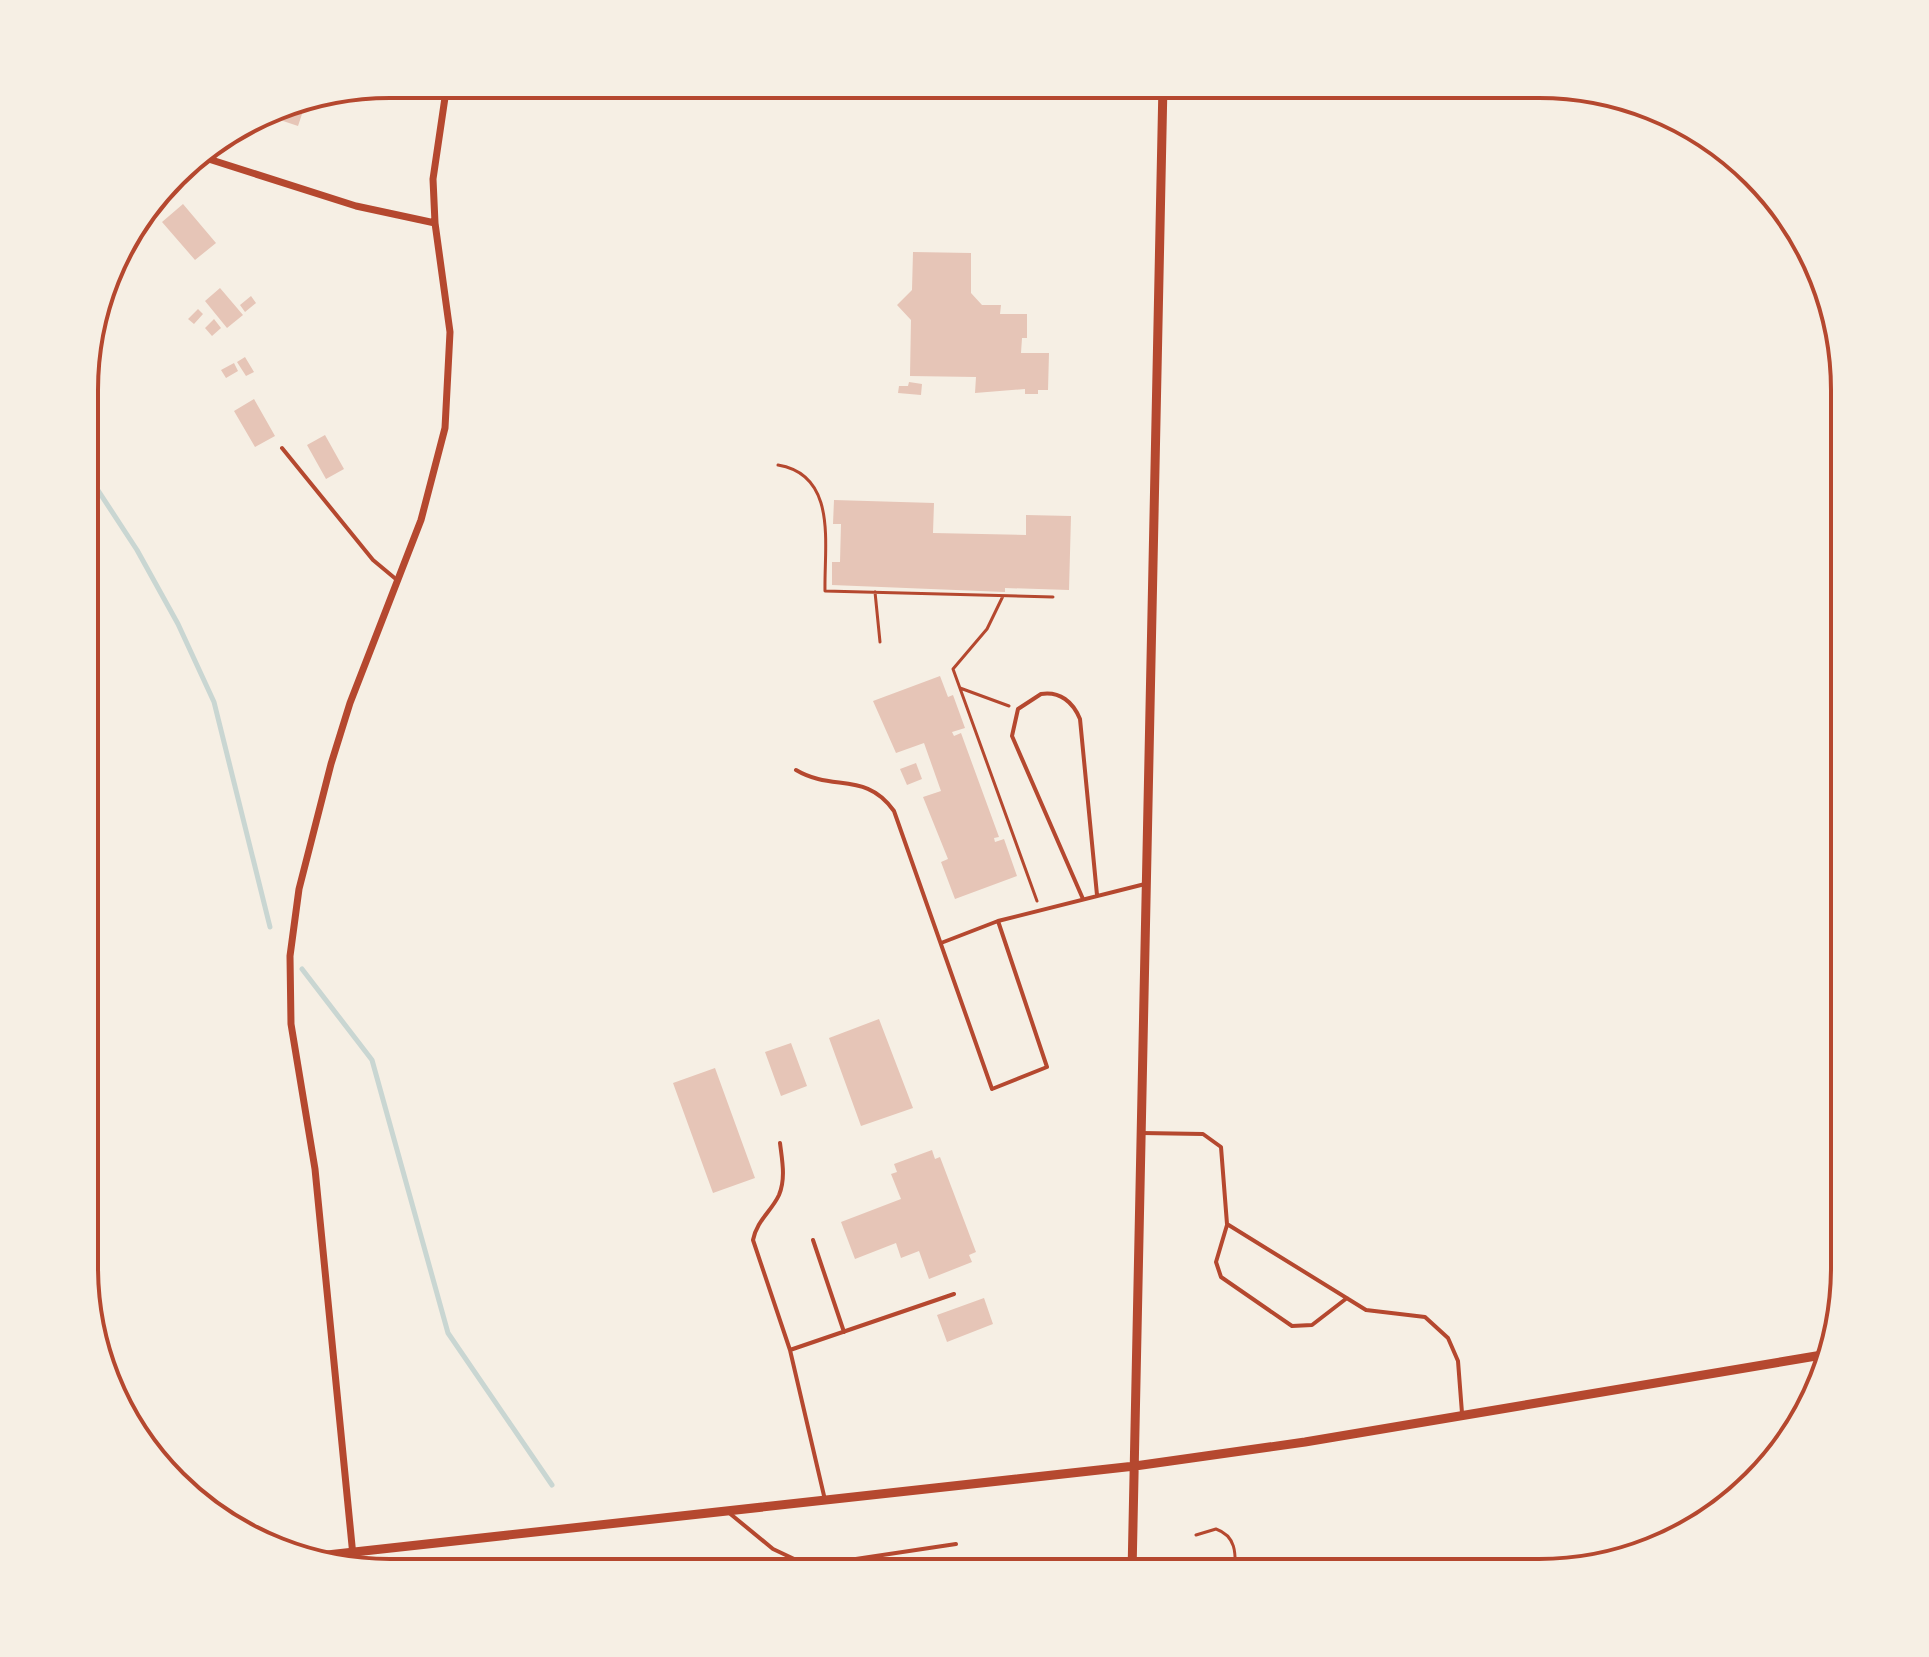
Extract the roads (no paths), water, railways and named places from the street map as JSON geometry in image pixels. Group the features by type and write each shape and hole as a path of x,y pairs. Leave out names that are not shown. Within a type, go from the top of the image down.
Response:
{"street":[{"path":"353,1557 315,1169 291,1024 290,956 299,889 331,764 350,703 398,582 439,459 450,391 450,332 435,223 433,179 445,98"},
{"path":"1132,1559 1163,98"},
{"path":"210,160 328,198 435,223"},
{"path":"337,1554 1135,1466 1817,1356"}],"lane":[{"path":"282,448 373,560 398,582"},
{"path":"1083,899 1012,736 1018,709 1032,697 1048,693 1062,697 1076,709 1082,727 1097,895"},
{"path":"796,770 818,781 863,785 884,797 894,811 992,1089 1047,1067 998,921"},
{"path":"941,943 998,921 1145,884"},
{"path":"1140,1133 1203,1134 1221,1147 1227,1224 1216,1262 1221,1277 1292,1326 1312,1325 1347,1298"},
{"path":"780,1143 784,1179 778,1197 756,1224 753,1240 790,1350 825,1502"},
{"path":"1227,1224 1366,1310 1425,1317 1448,1338 1458,1361 1462,1415"},
{"path":"813,1240 844,1332"},
{"path":"790,1350 954,1294"},
{"path":"728,1512 773,1549 794,1559"},
{"path":"856,1559 956,1544"}],"waterway":[{"path":"98,490 137,550 178,624 214,702 270,927"},
{"path":"302,969 372,1060 448,1333 552,1485"}]}
